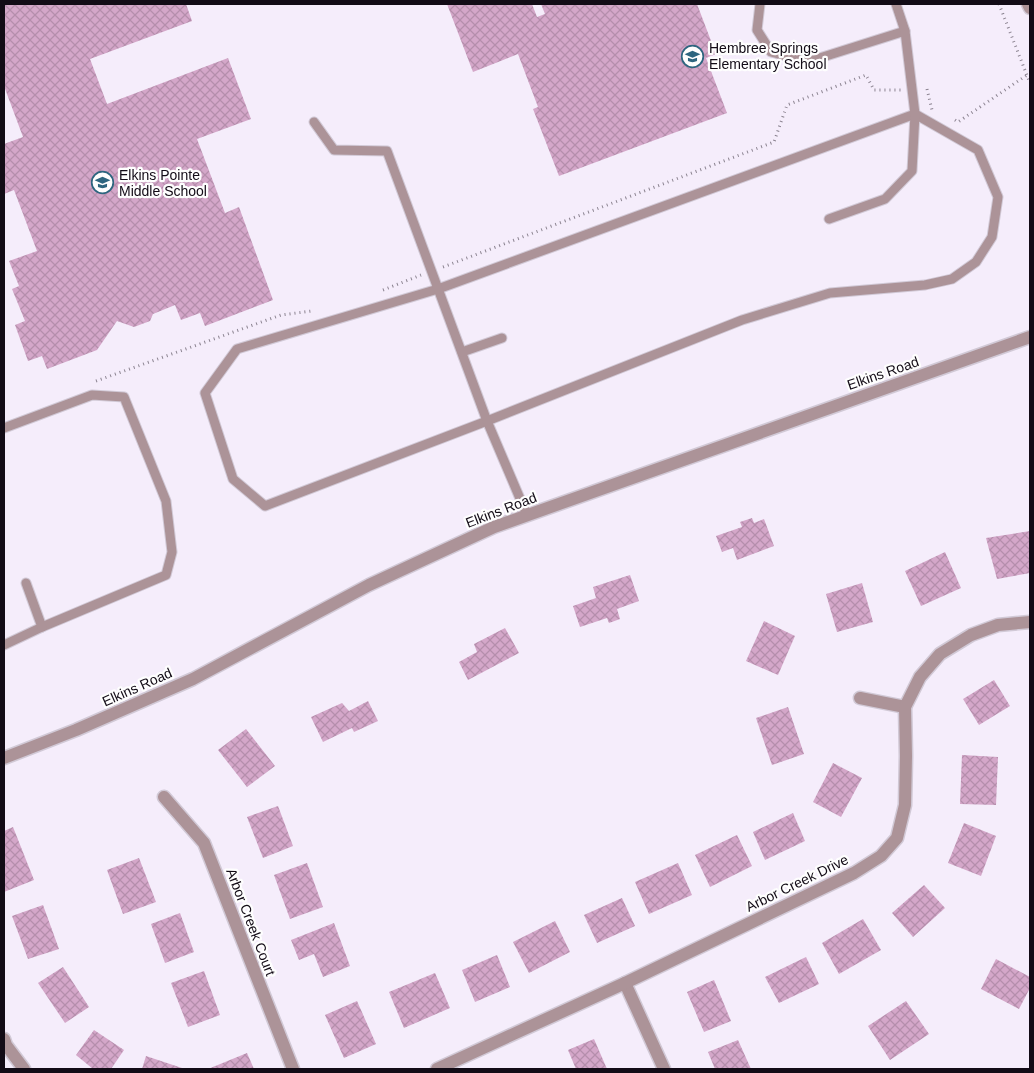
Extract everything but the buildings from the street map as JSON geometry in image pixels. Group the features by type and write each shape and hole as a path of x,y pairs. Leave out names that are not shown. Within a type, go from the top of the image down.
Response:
{"street":[{"path":"1028,4 1030,8"},
{"name":"Elkins Road","path":"4,758 76,730 192,679 369,585 494,527 1030,337"},
{"name":"Arbor Creek Drive","path":"438,1069 625,983 854,873 881,856 897,838 905,805 905,707 920,677 940,654 971,634 998,625 1030,622"},
{"path":"860,698 905,707"},
{"name":"Arbor Creek Court","path":"164,797 204,843 293,1069"},
{"path":"625,983 664,1069"},
{"path":"4,1040 24,1069"}],"lane":[{"path":"760,4 757,30 771,52 807,62 904,30"},
{"path":"829,219 886,199 912,171 915,114 904,30 896,4"},
{"path":"915,114 978,150 998,197 992,237 976,262 952,279 918,286 830,293 742,320 487,422 265,506 233,478 205,393 237,349 438,289 915,114"},
{"path":"314,122 334,150 387,151 487,422 527,515"},
{"path":"462,352 502,338"},
{"path":"4,428 92,394 124,397 166,501 172,552 166,575 4,645"},
{"path":"26,583 42,627"}],"path":[{"path":"999,4 1030,83"},
{"path":"950,119 958,122 1027,74"},
{"path":"379,291 774,142 787,105 866,75 874,90 927,89 933,112"},
{"path":"88,384 282,314 317,310"}],"place":[{"name":"Hembree Springs Elementary School","path":"693,56"},
{"name":"Elkins Pointe Middle School","path":"103,183"}]}
